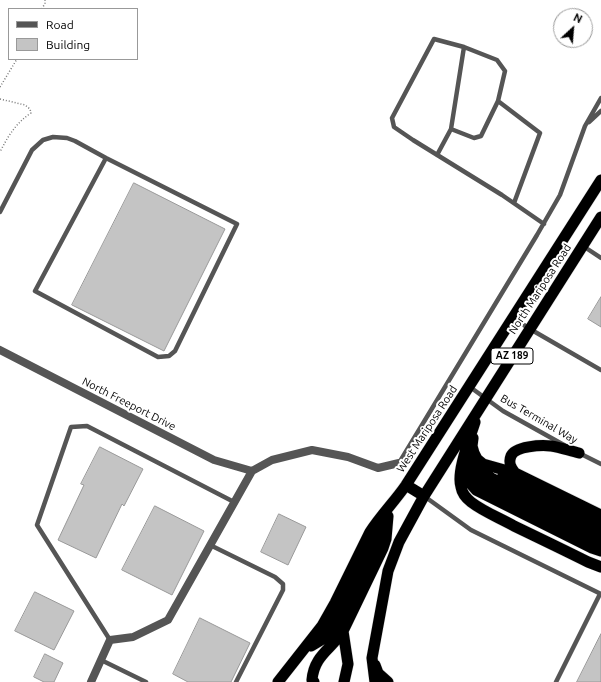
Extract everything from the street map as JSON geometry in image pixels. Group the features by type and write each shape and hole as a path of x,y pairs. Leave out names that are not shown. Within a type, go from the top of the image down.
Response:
{"highway":[{"name":"North Mariposa Road","path":"469,387 601,180"},
{"name":"North Mariposa Road","path":"424,496 601,217"},
{"name":"West Mariposa Road","path":"406,485 469,387"},
{"path":"481,406 466,448 472,472 483,484 601,542"},
{"path":"481,406 460,486 463,493 475,505 499,518 601,567"},
{"path":"515,473 509,462 511,455 518,449 533,446 551,446 579,453"},
{"path":"468,457 477,459 483,464 601,524"},
{"path":"468,457 483,474 601,533"},
{"path":"468,457 469,482 476,490 558,532 601,551"},
{"path":"468,457 464,483 468,491 474,497 591,557 601,560"},
{"path":"483,464 515,473 601,515"},
{"path":"406,485 424,496"},
{"name":"AZ 189","path":"278,682 304,650 325,620 370,532 406,485"},
{"name":"AZ 189","path":"375,682 372,658 388,571 399,542 424,496"},
{"name":"AZ 189","path":"304,650 321,640 332,630 396,500"},
{"name":"AZ 189","path":"314,682 312,680 312,672 322,653 340,637 383,548 386,539 388,516"},
{"path":"343,631 348,664 344,682"},
{"path":"372,658 378,673 388,682"}],"street":[{"name":"North Freeport Drive","path":"0,350 214,460 252,471"},
{"path":"90,682 110,640 133,637 168,620 252,471 272,460 312,450 348,457 378,468 399,463"}],"lane":[{"path":"451,129 474,138 481,136 498,101 505,70 497,60 464,47 434,39 392,118 394,127 514,203 544,224"},
{"path":"436,155 451,129 464,47"},
{"path":"399,463 544,224 560,195 585,126 601,98"},
{"path":"498,101 540,134 514,203"},
{"path":"585,126 601,111"},
{"path":"0,212 32,150 43,140 53,137 67,138 237,224 175,351 170,356 158,357 35,292 106,158"},
{"path":"583,246 601,258"},
{"path":"513,318 601,370"},
{"name":"Bus Terminal Way","path":"469,387 481,406 503,411 601,464"},
{"path":"110,640 37,525 71,427 87,426 234,502"},
{"path":"424,496 471,530 600,594 556,682"},
{"path":"210,545 276,577 283,584 284,590 236,682"},
{"path":"100,660 146,682"}],"path":[{"path":"0,87 17,60"},
{"path":"0,99 30,108 31,113 20,120 6,139 0,152"}],"building":[{"path":"134,183 225,229 164,351 72,305"},
{"path":"601,297 601,327 588,319"},
{"path":"100,447 143,469 124,506 122,504 96,558 58,540 84,485 81,484"},
{"path":"155,506 204,531 172,595 122,570"},
{"path":"279,514 306,527 288,565 261,552"},
{"path":"35,592 74,611 54,650 15,631"},
{"path":"200,618 250,643 231,682 188,682 173,674"},
{"path":"601,634 601,682 577,682"},
{"path":"45,654 63,663 54,682 44,682 34,677"}]}
